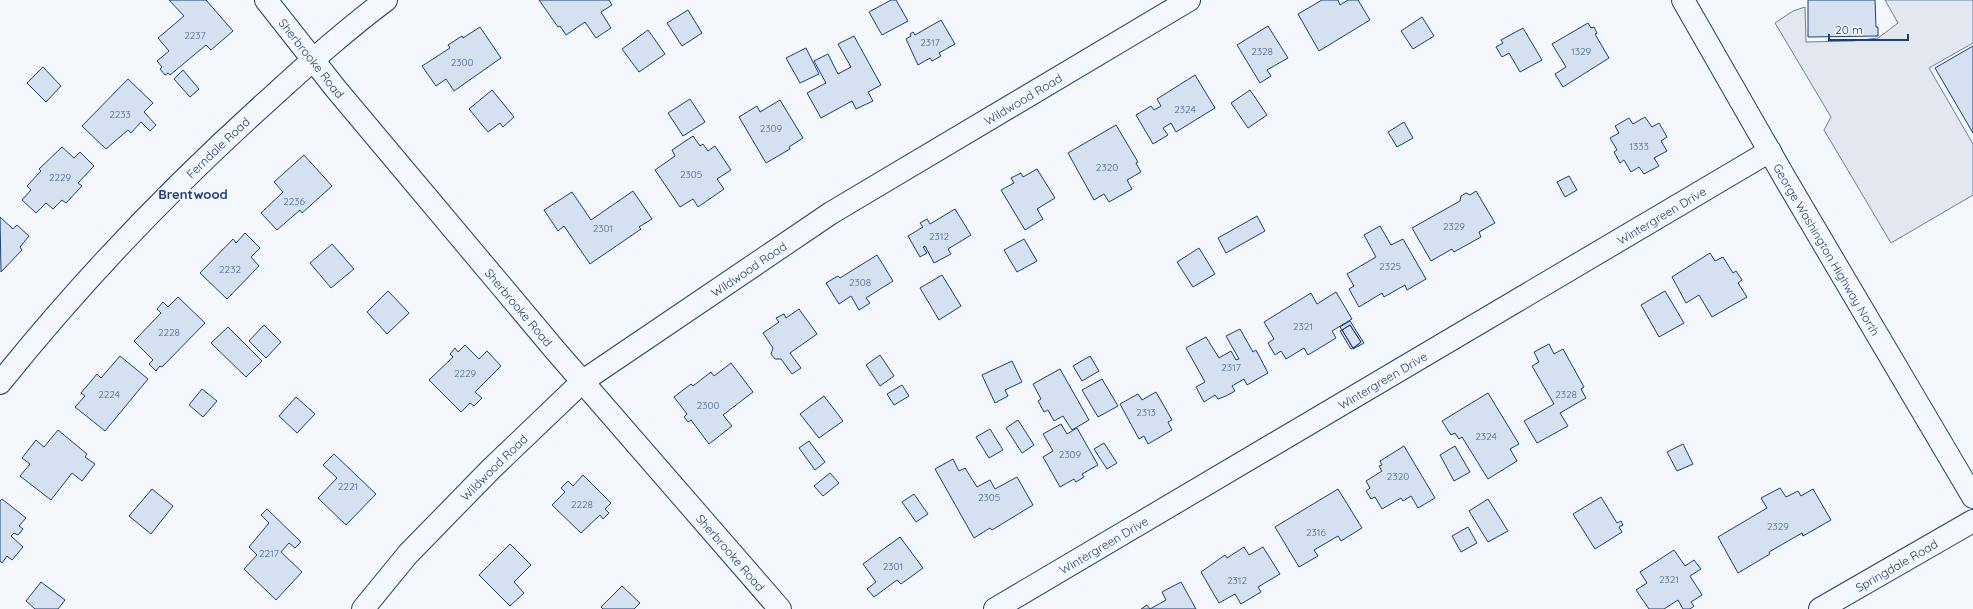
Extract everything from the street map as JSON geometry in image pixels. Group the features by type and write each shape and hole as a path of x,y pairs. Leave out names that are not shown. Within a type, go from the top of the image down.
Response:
{"street":[{"name":"Sherbrooke Road","path":"266,0 313,60 530,320 780,609"},
{"name":"Ferndale Road","path":"0,383 38,335 164,198 220,144 351,26 386,0"},
{"name":"Wildwood Road","path":"363,609 408,554 491,469 583,381 831,213 1189,0"},
{"name":"George Washington Highway North","path":"1684,0 1770,151 1973,496"},
{"name":"Wintergreen Drive","path":"995,609 1770,151"},
{"name":"Springdale Road","path":"1820,609 1973,521"}],"shaded area":[{"path":"1885,0 1973,0 1973,43 1929,68 1973,144 1973,195 1891,243 1824,130 1831,117 1775,23 1793,11 1805,7 1806,42 1853,41 1878,38 1898,23"}],"building":[{"path":"169,0 206,0 233,31 211,50 206,45 170,75 168,73 165,75 160,69 162,67 157,61 169,51 158,38 184,16"},
{"path":"539,0 609,0 612,5 601,12 611,28 596,38 585,22 566,35 560,26 558,27"},
{"path":"891,0 896,0 908,21 882,35 869,12"},
{"path":"1322,0 1338,0 1340,5 1348,0 1358,0 1370,20 1319,51 1298,14"},
{"path":"1808,0 1875,0 1876,27 1878,27 1878,36 1808,37"},
{"path":"688,10 702,33 682,46 667,23"},
{"path":"1422,17 1434,36 1413,49 1401,31"},
{"path":"941,20 955,44 939,53 941,56 932,61 930,58 918,65 906,39 911,36 910,34 913,32 915,35"},
{"path":"1588,23 1591,28 1594,27 1597,33 1595,34 1609,58 1563,87 1555,74 1566,67 1552,44"},
{"path":"1268,26 1288,58 1267,70 1271,76 1260,83 1237,45"},
{"path":"480,27 501,58 454,91 446,79 436,86 422,66 450,48 448,45 462,36 463,38"},
{"path":"1523,28 1542,60 1520,72 1509,53 1502,57 1496,47 1503,43 1501,40"},
{"path":"648,30 665,54 639,72 622,49"},
{"path":"854,36 881,85 868,92 873,101 856,109 852,101 821,118 807,93 826,83 814,61 828,54 838,74 851,67 838,44"},
{"path":"1973,46 1973,133 1935,68"},
{"path":"806,48 819,74 800,83 786,58"},
{"path":"43,67 61,86 46,102 27,83"},
{"path":"183,70 199,89 190,97 174,79"},
{"path":"1195,75 1215,108 1176,132 1171,123 1163,128 1168,135 1153,144 1136,115 1151,106 1154,110 1161,106 1157,99"},
{"path":"128,79 153,103 144,112 156,125 150,131 141,122 131,133 128,130 106,149 82,126"},
{"path":"492,90 514,117 503,127 500,123 488,132 469,109"},
{"path":"1250,90 1267,115 1248,128 1231,103"},
{"path":"690,99 705,122 683,136 668,113"},
{"path":"780,100 803,138 789,147 790,149 766,163 739,117 757,106 760,112"},
{"path":"1645,117 1652,127 1659,123 1667,137 1661,141 1667,151 1654,158 1659,166 1644,174 1639,167 1631,172 1624,160 1620,163 1614,152 1617,150 1610,138 1619,133 1615,126 1629,118 1633,124"},
{"path":"1404,122 1413,138 1397,147 1388,132"},
{"path":"1116,125 1138,162 1136,163 1141,172 1127,180 1132,189 1109,202 1104,194 1094,200 1068,153"},
{"path":"693,136 700,146 703,144 708,151 715,146 731,170 717,179 724,189 698,207 693,199 680,207 655,170 675,156 672,150"},
{"path":"62,147 74,158 80,152 94,166 78,183 82,186 66,203 62,200 53,209 46,203 36,213 22,200 31,190 27,186 41,171 39,169"},
{"path":"304,155 332,186 302,213 300,210 277,230 261,213 283,192 274,182"},
{"path":"1037,169 1055,198 1037,209 1043,219 1025,230 1001,190 1014,183 1011,178 1021,173 1023,177"},
{"path":"1569,176 1577,190 1565,197 1557,182"},
{"path":"633,191 652,219 639,227 641,229 590,264 564,226 558,231 544,210 572,192 591,220"},
{"path":"1476,191 1495,223 1479,232 1481,237 1454,252 1452,249 1431,261 1412,228 1460,201 1461,196 1466,193 1470,195"},
{"path":"955,209 971,235 948,249 951,254 934,263 925,246 923,247 927,253 920,257 908,236 923,227 920,223 927,219 930,224"},
{"path":"1257,216 1265,231 1226,253 1218,238"},
{"path":"0,217 13,229 17,225 29,236 20,247 22,250 1,272"},
{"path":"1380,226 1391,245 1403,239 1426,279 1407,290 1405,285 1384,297 1382,293 1359,307 1349,289 1354,286 1347,274 1376,257 1364,235"},
{"path":"245,233 260,248 251,257 259,266 227,299 200,273 233,239 236,243"},
{"path":"1024,239 1037,261 1017,272 1004,250"},
{"path":"332,244 354,269 331,288 310,263"},
{"path":"1199,248 1215,274 1193,287 1177,262"},
{"path":"1710,253 1715,261 1723,257 1733,273 1736,271 1742,280 1738,283 1747,297 1712,317 1699,295 1686,303 1672,277"},
{"path":"877,255 893,281 866,298 870,303 859,310 851,296 839,304 826,283 838,276 840,278"},
{"path":"942,275 961,306 939,320 920,288"},
{"path":"388,291 409,313 387,334 367,312"},
{"path":"1665,291 1684,323 1659,337 1641,305"},
{"path":"1336,292 1352,319 1332,331 1336,338 1308,355 1304,348 1286,359 1281,351 1275,355 1268,343 1274,339 1264,322 1311,293 1317,304"},
{"path":"178,297 205,323 162,367 160,366 156,371 149,364 153,360 134,341 161,313 157,309 163,302 168,307"},
{"path":"799,309 817,334 790,353 801,368 792,374 781,359 775,359 771,354 773,348 763,333 779,322 776,318 784,314 786,318"},
{"path":"1350,321 1364,343 1353,349 1361,342 1350,325 1342,330 1340,327"},
{"path":"264,325 281,342 266,358 249,341"},
{"path":"1350,325 1361,342 1353,348 1342,330"},
{"path":"228,327 262,361 246,377 211,343"},
{"path":"1240,329 1253,352 1256,350 1268,373 1247,385 1244,379 1232,386 1235,391 1218,399 1215,395 1204,402 1196,387 1205,382 1186,348 1206,337 1219,358 1231,351 1236,360 1239,359 1226,336"},
{"path":"1342,330 1353,348 1351,349 1340,331"},
{"path":"1549,344 1554,354 1563,349 1584,387 1581,389 1586,398 1560,413 1568,426 1537,443 1524,421 1554,404 1532,366 1539,362 1534,352"},
{"path":"465,345 479,359 487,351 501,366 475,392 482,398 474,406 470,403 461,412 429,380 453,357 450,354 455,348 458,352"},
{"path":"880,355 894,376 880,386 866,365"},
{"path":"120,356 148,379 105,431 75,407 85,396 81,393 97,374 101,378"},
{"path":"1090,356 1099,371 1082,381 1073,366"},
{"path":"1012,361 1022,382 1005,390 1008,396 995,403 982,375"},
{"path":"731,363 753,392 723,415 732,426 709,444 691,420 688,422 684,417 687,414 674,397 691,384 693,386 711,372 714,376"},
{"path":"1060,369 1089,420 1072,430 1063,416 1054,421 1048,410 1044,412 1038,401 1041,399 1033,384"},
{"path":"1102,379 1118,406 1098,417 1082,390"},
{"path":"902,385 909,396 894,405 887,394"},
{"path":"202,389 217,401 203,417 189,405"},
{"path":"1156,392 1172,420 1168,422 1172,430 1148,444 1144,436 1139,439 1120,404 1138,394 1142,400"},
{"path":"1488,393 1519,444 1510,449 1517,461 1488,479 1462,437 1459,439 1455,433 1451,435 1442,421"},
{"path":"824,396 843,421 819,438 800,414"},
{"path":"296,397 315,414 297,433 279,416"},
{"path":"1018,420 1034,445 1022,453 1006,428"},
{"path":"1061,424 1067,434 1077,428 1098,465 1082,474 1084,477 1076,482 1074,479 1060,487 1043,457 1053,451 1043,434"},
{"path":"990,429 1003,450 989,458 976,437"},
{"path":"58,430 87,454 85,457 95,464 82,481 72,473 51,500 20,476 30,464 22,458 36,440 44,447"},
{"path":"809,441 825,462 815,470 799,448"},
{"path":"1104,443 1117,463 1107,469 1094,449"},
{"path":"1683,444 1693,464 1677,471 1667,452"},
{"path":"1404,446 1435,498 1418,508 1411,496 1403,501 1401,498 1382,509 1375,497 1371,499 1366,491 1370,488 1366,481 1382,471 1379,466 1382,465 1380,461"},
{"path":"1455,446 1470,472 1454,481 1440,455"},
{"path":"334,454 376,494 346,525 318,498 337,478 323,465"},
{"path":"953,459 959,471 965,468 977,487 990,480 995,489 1017,477 1033,505 992,530 990,528 974,538 935,469"},
{"path":"830,473 839,483 823,496 814,486"},
{"path":"583,475 611,503 605,509 609,513 603,519 600,515 581,533 552,505 565,492 561,488 568,481 573,486"},
{"path":"1780,488 1786,497 1798,491 1801,496 1813,489 1831,520 1803,536 1802,533 1769,552 1770,554 1738,573 1718,537 1767,508 1761,498"},
{"path":"152,489 173,506 151,534 129,516"},
{"path":"1338,489 1362,528 1341,541 1338,536 1314,550 1318,556 1299,567 1275,527"},
{"path":"914,494 928,514 916,522 902,502"},
{"path":"1601,497 1617,523 1621,521 1623,525 1619,527 1622,532 1595,549 1573,514"},
{"path":"2,499 26,518 19,526 23,529 18,535 14,533 11,536 23,547 12,560 7,556 2,563 0,561 0,501"},
{"path":"1488,499 1508,531 1488,542 1469,511"},
{"path":"267,509 301,542 295,548 289,543 281,552 302,572 276,600 244,569 257,555 249,547 269,523 261,515"},
{"path":"1468,527 1477,543 1461,552 1452,536"},
{"path":"900,537 923,568 901,584 897,580 874,597 867,589 876,582 863,564"},
{"path":"510,544 531,565 514,582 524,593 510,606 479,575"},
{"path":"1244,547 1249,555 1263,547 1280,574 1258,587 1261,592 1241,604 1235,594 1219,603 1201,572 1225,555 1227,558"},
{"path":"1674,550 1685,566 1694,560 1701,569 1690,576 1702,595 1691,602 1694,606 1690,609 1683,609 1678,600 1664,609 1649,609 1636,590 1647,583 1640,572"},
{"path":"41,582 65,600 58,609 35,609 26,601"},
{"path":"1181,582 1196,609 1150,609 1166,600 1162,592"},
{"path":"622,586 640,603 634,609 603,609 601,607"},
{"path":"1147,605 1150,609 1141,609"}],"district":[{"name":"Brentwood","path":"193,194"}]}
